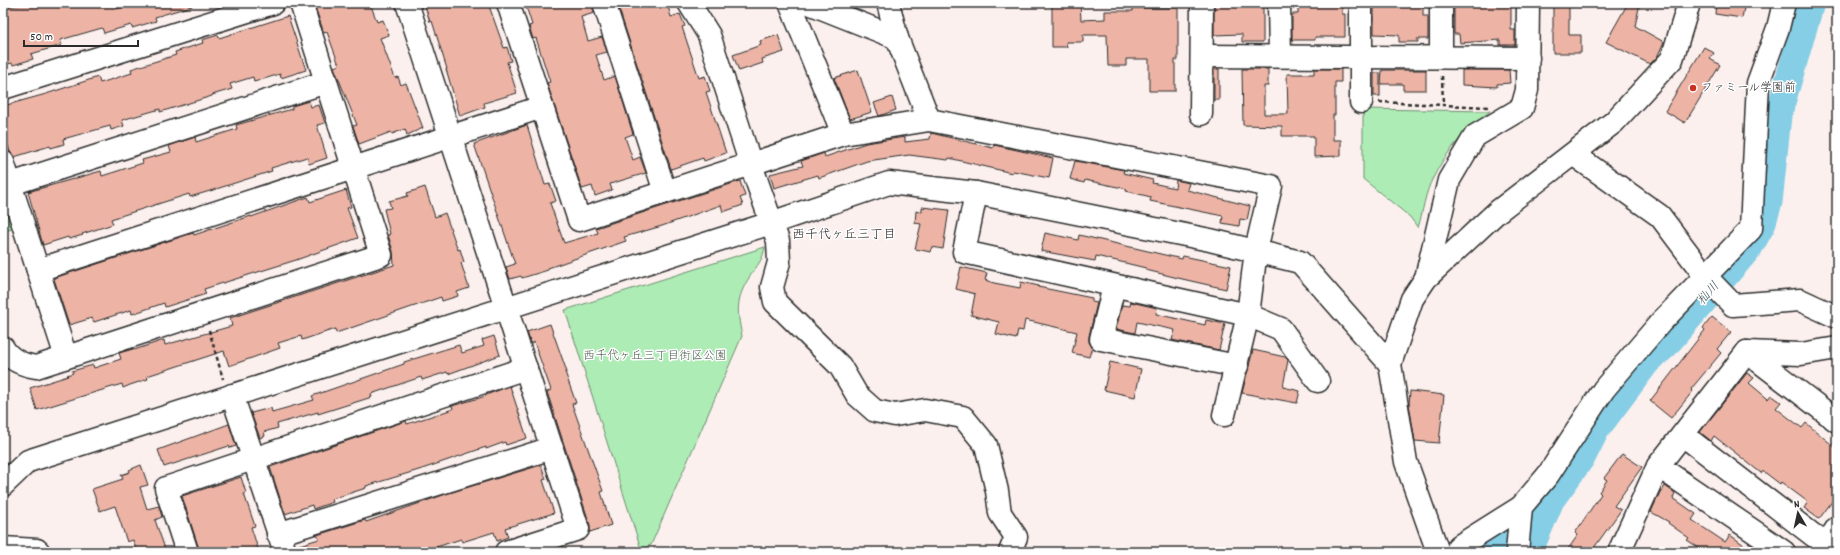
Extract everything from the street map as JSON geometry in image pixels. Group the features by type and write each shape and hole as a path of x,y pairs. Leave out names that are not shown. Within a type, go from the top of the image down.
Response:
{"street":[{"path":"3,88 273,3"},
{"path":"3,348 5,352 22,364 36,367 381,255 301,3"},
{"path":"407,3 578,529 506,552"},
{"path":"508,3 579,220 843,134 929,120 1271,186 1256,250 1248,315 1237,366 1224,415"},
{"path":"604,3 665,192"},
{"path":"689,3 709,35 750,165 778,242 779,262 772,287 775,302 840,366 857,395 875,411 895,415 925,410 963,417 986,445 998,491 1000,513 1016,537 1010,552"},
{"path":"790,3 843,134"},
{"path":"809,3 897,38"},
{"path":"888,3 897,38 929,120"},
{"path":"1201,114 1202,3"},
{"path":"1280,3 1280,56"},
{"path":"1361,3 1361,102"},
{"path":"1441,3 1441,57"},
{"path":"1426,278 1449,180 1476,136 1522,108 1527,90 1528,3"},
{"path":"1438,552 1406,462 1390,364 1412,299 1426,278 1497,212 1614,122 1672,58 1689,3"},
{"path":"1457,552 1459,546 1521,507 1548,475 1604,389 1661,322 1751,229 1758,83 1778,28 1784,3"},
{"path":"1202,56 1528,58"},
{"path":"11,184 326,82"},
{"path":"38,270 542,107"},
{"path":"1573,154 1660,216 1706,277 1733,305 1800,300 1837,317"},
{"path":"3,162 66,357"},
{"path":"3,485 28,461 229,390 506,308 771,223 889,183 976,193 1256,250 1300,262 1390,364"},
{"path":"976,193 964,252 1248,315 1281,329 1318,381"},
{"path":"1114,286 1100,339 1237,366"},
{"path":"1747,352 1801,354 1837,348"},
{"path":"1747,352 1837,421"},
{"path":"1619,552 1658,466 1747,352"},
{"path":"187,552 166,488 526,368"},
{"path":"229,390 282,543 552,448"},
{"path":"1683,435 1830,544"},
{"path":"1658,466 1784,552"},
{"path":"1517,552 1521,507"},
{"path":"3,548 37,550 39,552"}],"path":[{"path":"1441,57 1443,105"},
{"path":"1361,102 1490,107"},
{"path":"203,313 229,390"}],"green space":[{"path":"1363,109 1490,111 1473,125 1458,141 1438,168 1428,189 1418,228 1410,217 1363,179"},
{"path":"3,198 13,229 3,231"},
{"name":"西千代ヶ丘三丁目街区公園","path":"765,247 760,261 747,280 740,295 738,310 742,336 651,545 641,549 565,310"}],"water":[{"path":"1513,520 1507,552 1470,552"}],"building":[{"path":"26,3 116,3 117,9 139,3 192,3 192,6 155,17 156,21 132,28 131,25 104,33 102,28 60,40 62,45 31,54 33,59 13,65 12,63 3,65 3,8"},
{"path":"325,3 370,3 377,22 383,20 389,35 380,38 395,78 398,77 401,85 406,83 423,128 407,135 405,129 392,134 391,132 359,144 353,126 357,125 334,67 339,65 327,32 324,33 315,7"},
{"path":"424,3 488,3 504,48 507,47 511,61 507,62 517,93 484,103 485,107 460,116 432,21 430,22"},
{"path":"525,3 592,3 594,13 581,17 588,41 602,37 607,52 596,55 604,80 615,76 633,134 625,137 633,160 640,157 646,173 610,184 612,190 595,196 592,186 582,189 547,83 550,82 536,38 533,39 529,26 532,25"},
{"path":"617,3 667,3 671,17 680,14 685,26 682,27 699,78 705,76 710,91 706,92 726,153 704,161 703,158 671,169"},
{"path":"1052,3 1080,3 1081,20 1105,19 1105,11 1133,11 1133,8 1178,8 1178,60 1175,60 1175,91 1149,91 1149,59 1126,59 1126,66 1108,66 1107,35 1083,35 1083,42 1066,42 1067,47 1052,47"},
{"path":"1214,3 1263,3 1263,42 1242,42 1242,34 1214,35"},
{"path":"1298,3 1342,3 1342,14 1345,14 1345,37 1315,37 1315,40 1292,40 1292,14 1298,14"},
{"path":"1374,3 1423,3 1423,16 1428,16 1428,39 1417,39 1418,42 1399,42 1399,35 1374,34"},
{"path":"1454,3 1511,3 1511,30 1515,30 1515,45 1500,45 1500,40 1460,43 1459,34 1454,34"},
{"path":"1553,3 1569,3 1569,35 1581,35 1581,53 1553,53"},
{"path":"1628,3 1640,3 1635,26 1664,42 1657,57 1650,64 1606,42"},
{"path":"1716,3 1745,3 1742,18 1715,14"},
{"path":"288,16 306,70 281,78 280,74 254,82 253,77 230,84 232,89 212,96 160,112 160,109 122,120 124,126 111,130 110,126 63,139 64,144 51,148 50,146 14,157 10,152 3,128 3,106 98,77 100,83 132,73 131,69 176,55 175,52 203,43 202,40 218,35 219,38"},
{"path":"778,35 784,52 762,59 763,63 739,71 733,55 761,45 760,41"},
{"name":"ファミール学園前","path":"1704,47 1714,53 1710,59 1720,65 1685,123 1665,111"},
{"path":"1214,69 1219,69 1219,100 1214,100"},
{"path":"1242,69 1268,69 1268,86 1264,86 1264,114 1288,114 1287,74 1314,74 1314,69 1341,69 1341,82 1335,82 1333,140 1341,140 1341,156 1314,157 1314,136 1282,136 1282,126 1243,125"},
{"path":"858,70 872,112 850,119 834,78"},
{"path":"1382,70 1426,70 1426,90 1403,90 1403,84 1381,84"},
{"path":"1462,70 1509,70 1510,83 1497,84 1497,87 1462,85"},
{"path":"1374,73 1380,73 1380,96 1374,96"},
{"path":"892,97 896,110 879,116 874,103"},
{"path":"309,101 311,107 319,105 325,123 317,125 327,158 309,164 307,157 271,168 272,171 210,191 190,197 189,194 111,219 113,224 82,234 83,235 69,239 68,237 43,245 28,192 101,171 102,176 143,163 142,160 171,152 169,146 195,137 196,142 237,129 236,125 292,109 292,106"},
{"path":"527,125 545,185 550,184 556,201 550,203 564,243 598,233 596,228 740,181 745,196 740,198 743,205 723,212 721,205 662,226 624,237 626,241 548,268 548,270 522,278 521,276 510,279 506,267 515,264 474,144"},
{"path":"931,133 993,148 994,145 1053,158 1049,178 1013,171 1012,173 949,158 948,160 909,155 867,161 819,178 818,175 774,188 770,174 803,166 801,161 824,153 825,157 866,143 905,137 905,142 930,139"},
{"path":"1075,161 1124,170 1123,173 1153,180 1152,183 1175,188 1176,180 1189,183 1187,190 1250,206 1247,220 1240,219 1239,226 1222,223 1223,216 1150,201 1151,197 1126,191 1127,189 1085,180 1084,183 1070,179"},
{"path":"425,187 435,217 445,213 458,250 460,249 464,262 461,263 469,288 457,292 458,296 442,301 441,297 336,333 335,329 302,340 301,336 278,343 280,348 229,366 224,351 147,376 148,379 123,388 122,384 37,410 30,388 68,376 67,375 73,373 72,371 93,365 94,368 121,359 119,353 134,350 164,340 165,345 232,326 230,318 394,265 393,251 388,235 390,234 384,209 391,208 389,201 408,196 407,193"},
{"path":"346,190 351,207 347,208 358,238 296,260 204,289 206,294 165,307 164,303 132,314 131,310 94,322 92,318 69,325 54,279 57,277 193,233 194,235 251,217 308,197 310,202"},
{"path":"922,207 949,210 943,249 932,247 931,252 915,249 921,224 915,223 916,211 922,212"},
{"path":"1045,233 1078,240 1079,235 1182,259 1183,256 1231,266 1226,289 1146,270 1146,268 1096,256 1095,261 1041,251"},
{"path":"961,267 987,273 985,280 994,283 1020,288 1021,282 1092,298 1092,302 1097,303 1089,336 1089,342 1092,347 1089,357 1072,353 1077,332 1025,320 1023,331 1018,330 1016,339 996,334 999,322 971,315 975,294 956,289"},
{"path":"1131,302 1157,308 1156,314 1205,325 1206,320 1225,324 1219,350 1172,340 1175,330 1137,322 1135,333 1116,329 1122,305 1130,306"},
{"path":"1712,317 1731,332 1717,349 1721,353 1691,389 1693,391 1671,418 1650,401 1705,330 1703,328"},
{"path":"550,324 567,372 565,372 576,403 572,404 603,491 601,492 611,525 590,532 590,525 547,392 551,390 534,342 531,344 527,332"},
{"path":"494,336 500,355 448,374 447,372 422,380 421,377 371,394 372,397 318,414 318,412 277,424 278,428 264,432 265,436 260,438 251,413 271,408 272,412 314,400 312,396 404,364 404,362 459,345 462,353 484,346 482,340"},
{"path":"1253,350 1285,357 1288,360 1283,387 1300,391 1297,403 1242,393"},
{"path":"1110,362 1141,369 1135,397 1104,390"},
{"path":"1747,373 1754,378 1749,383 1768,399 1771,395 1781,402 1776,408 1802,428 1806,423 1837,449 1837,495 1819,519 1804,508 1808,502 1781,482 1780,484 1763,471 1761,473 1714,436 1711,441 1700,432"},
{"path":"510,386 527,438 506,445 505,442 486,449 486,447 366,486 366,488 332,499 333,502 313,509 312,505 285,514 270,467 406,421 407,424 453,409 452,406 486,396"},
{"path":"1410,391 1444,395 1439,443 1415,441 1409,404"},
{"path":"229,424 236,446 230,448 229,446 164,467 158,450"},
{"path":"1622,454 1642,467 1614,506 1621,510 1591,552 1566,552 1578,535 1575,533 1601,494 1599,492 1607,480 1604,478"},
{"path":"141,465 148,485 140,487 147,509 159,506 162,517 155,520 166,552 137,552 133,540 127,542 115,506 100,511 92,489 123,479 121,475 130,472 129,470"},
{"path":"541,465 546,479 543,480 554,513 505,528 508,537 497,541 494,532 462,542 461,539 421,552 297,552 296,546 319,539 317,535 365,520 366,522 446,494"},
{"path":"241,477 246,493 244,494 255,526 251,527 259,552 200,552 182,496"},
{"path":"1665,486 1675,493 1673,498 1696,514 1692,520 1725,542 1730,535 1754,552 1705,552 1687,540 1689,538 1668,523 1669,522 1651,512 1661,490 1662,491"}],"waterway":[{"name":"杣川","path":"1532,552 1532,545 1551,500 1583,456 1596,430 1647,362 1665,346 1749,248 1762,225 1769,202 1778,116 1811,3"}],"place":[{"name":"ファミール学園前","path":"1693,88"}],"district":[{"name":"西千代ヶ丘三丁目","path":"844,235"}]}
